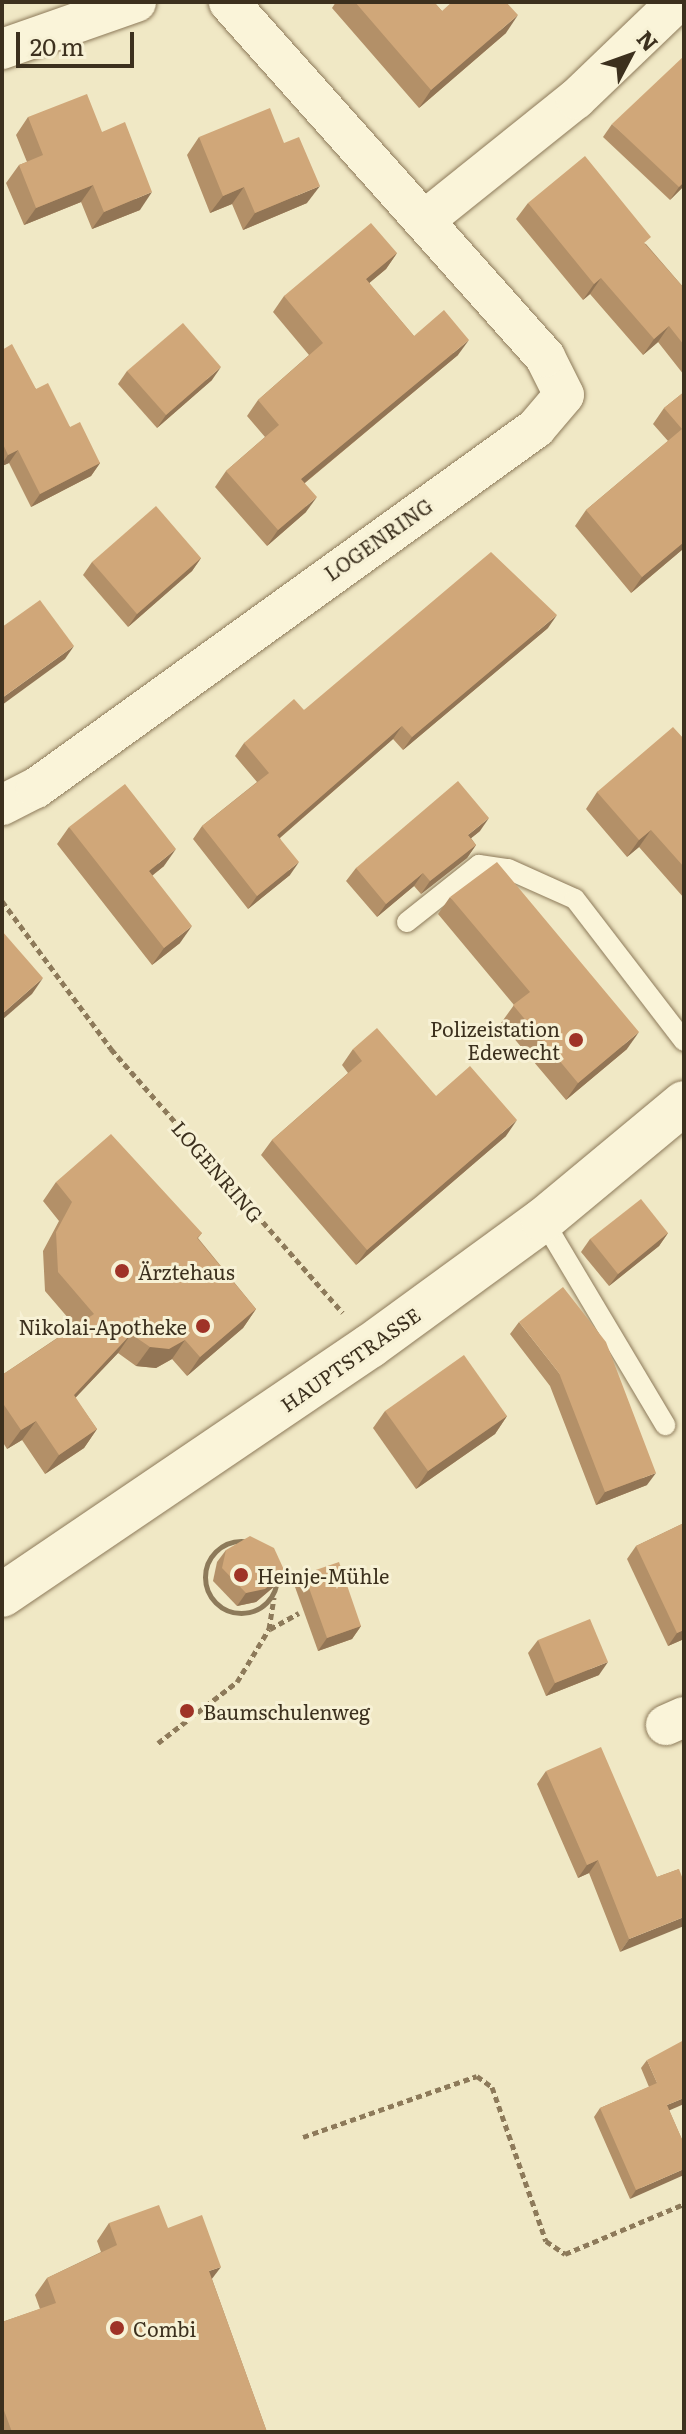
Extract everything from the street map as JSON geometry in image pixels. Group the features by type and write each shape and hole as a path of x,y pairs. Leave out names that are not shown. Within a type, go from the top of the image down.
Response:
{"main road":[{"name":"HAUPTSTRASSE","path":"2,1595 543,1220 684,1103"}],"street":[{"path":"2,49 86,8 136,2"},
{"name":"LOGENRING","path":"2,805 36,788 536,428 564,395 545,357 426,219 229,2"},
{"path":"426,219 576,99 677,2"}],"lane":[{"path":"407,922 479,865 508,869 575,899 684,1041"},
{"path":"543,1220 665,1425"}],"path":[{"name":"LOGENRING","path":"2,901 111,1049 351,1323"},
{"path":"158,1743 237,1682 269,1629 275,1588 275,1565 251,1542 219,1549 206,1568 208,1592 237,1613 261,1607 275,1588"},
{"path":"269,1629 299,1613"},
{"path":"303,2137 477,2076 492,2087 546,2241 565,2254 684,2204"}],"building":[{"path":"355,2 434,2 442,11 452,2 506,2 518,15 431,90"},
{"path":"684,56 684,182 679,187 612,124"},
{"path":"87,94 102,132 125,122 152,192 104,212 93,185 36,208 19,165 43,155 28,117"},
{"path":"270,108 284,143 299,137 320,186 255,213 244,187 223,196 199,137"},
{"path":"585,156 651,237 644,243 684,288 684,345 669,326 654,339 601,278 594,284 528,203"},
{"path":"371,223 397,253 366,279 414,336 444,310 469,340 301,479 317,497 278,530 226,471 279,425 258,400 323,343 284,296"},
{"path":"183,323 221,367 166,415 127,371"},
{"path":"12,344 36,389 48,383 70,427 80,422 100,463 40,494 18,450 8,455 2,442 2,350"},
{"path":"684,392 684,542 642,577 586,510 682,429 664,408"},
{"path":"156,506 201,558 137,614 92,562"},
{"path":"491,552 557,615 412,737 402,726 277,835 299,862 257,896 202,826 269,773 244,743 294,699 304,710"},
{"path":"40,600 74,646 2,698 2,627"},
{"path":"673,727 684,739 684,867 651,830 639,840 597,792"},
{"path":"458,781 489,818 468,835 476,845 430,881 423,873 386,904 356,868"},
{"path":"125,784 176,849 149,871 192,926 164,948 69,827"},
{"path":"497,862 639,1032 578,1083 513,1005 530,992 450,897"},
{"path":"2,931 43,978 2,1014"},
{"path":"377,1028 436,1096 470,1066 517,1120 367,1250 272,1140 362,1061 353,1049"},
{"name":"Ärztehaus","path":"111,1134 202,1233 197,1238 256,1309 200,1357 185,1340 169,1349 150,1347 131,1334 74,1395 97,1429 59,1455 36,1421 21,1430 2,1402 2,1375 94,1314 58,1272 56,1232 72,1202 56,1182"},
{"path":"641,1199 668,1233 618,1274 590,1239"},
{"path":"563,1287 606,1342 656,1473 605,1492 559,1373 519,1322"},
{"path":"464,1355 507,1416 428,1471 385,1411"},
{"path":"684,1523 684,1630 677,1633 636,1546"},
{"path":"250,1536 274,1548 285,1572 265,1589 246,1593 222,1568 226,1550"},
{"path":"339,1562 361,1626 327,1638 304,1574"},
{"path":"590,1619 608,1662 555,1683 538,1640"},
{"path":"601,1747 657,1877 679,1869 684,1882 684,1917 629,1939 598,1860 587,1865 546,1771"},
{"path":"684,2040 684,2098 667,2105 684,2144 684,2169 636,2190 600,2108 657,2083 647,2060"},
{"name":"Combi","path":"159,2205 168,2228 202,2215 221,2267 209,2271 267,2432 12,2432 2,2405 2,2322 56,2303 47,2278 117,2245 109,2223"}],"place":[{"name":"Polizeistation Edewecht","path":"576,1040"},
{"name":"Ärztehaus","path":"122,1271"},
{"name":"Nikolai-Apotheke","path":"203,1326"},
{"name":"Heinje-Mühle","path":"241,1575"},
{"name":"Baumschulenweg","path":"187,1711"},
{"name":"Combi","path":"117,2328"}]}
